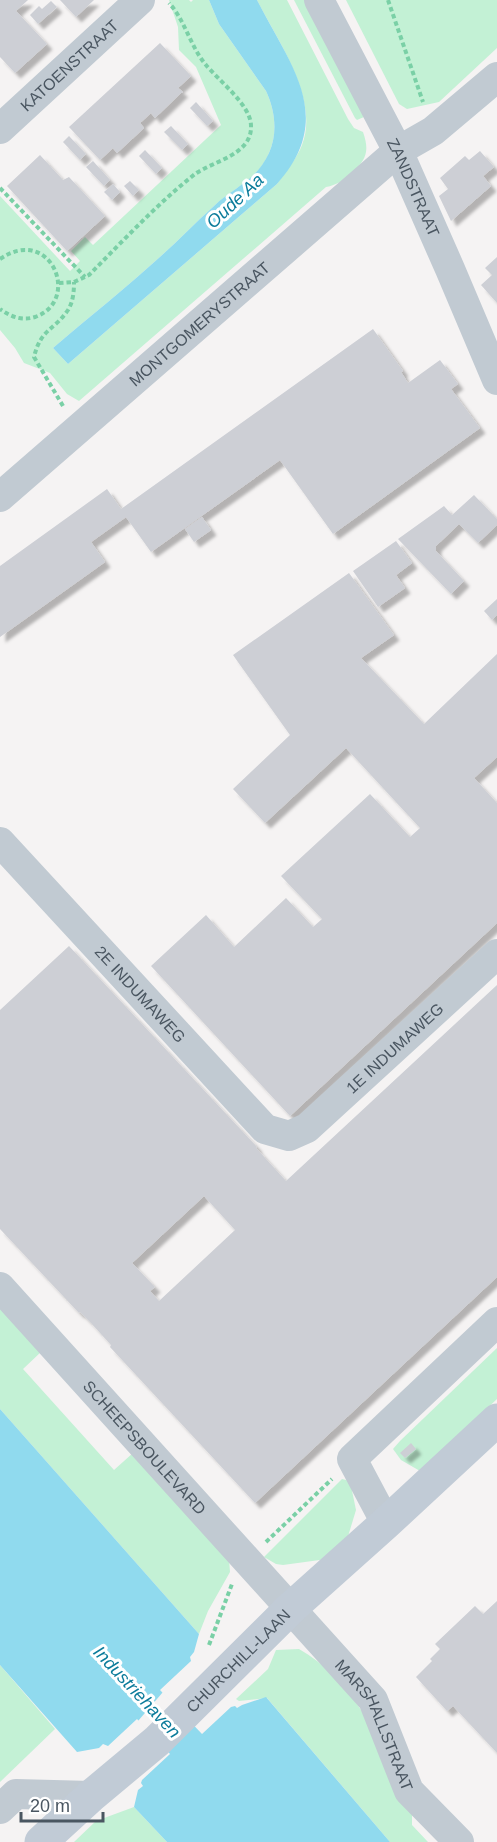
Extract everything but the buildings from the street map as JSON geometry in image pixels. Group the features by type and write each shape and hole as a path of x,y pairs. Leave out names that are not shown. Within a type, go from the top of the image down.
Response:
{"street":[{"name":"KATOENSTRAAT","path":"0,129 140,0"},
{"name":"ZANDSTRAAT","path":"319,0 398,151 497,380"},
{"name":"MONTGOMERYSTRAAT","path":"0,497 398,151 433,131 497,77"},
{"name":"2E INDUMAWEG","path":"0,842 265,1129 288,1136"},
{"name":"1E INDUMAWEG","path":"288,1136 307,1128 497,954"},
{"name":"SCHEEPSBOULEVARD","path":"0,1287 291,1608"},
{"path":"386,1523 352,1459 497,1322"},
{"name":"CHURCHILL-LAAN","path":"41,1842 91,1796 157,1741 291,1608 497,1420"},
{"name":"MARSHALLSTRAAT","path":"291,1608 373,1700 410,1791 459,1842"},
{"path":"0,1809 16,1794 91,1796"}],"path":[{"path":"59,283 74,282 85,277 196,174 240,150 249,139 252,126 246,110 204,64 188,38 177,12 166,0"},
{"path":"388,0 433,131"},
{"path":"0,188 85,277"},
{"path":"0,258 16,250 26,249 36,252 52,264 59,283 53,303 37,316 27,319 16,318 0,309"},
{"path":"74,282 73,297 68,310 38,341 34,357 77,430"},
{"path":"265,1544 352,1459"},
{"name":"CHURCHILL-LAAN","path":"208,1648 233,1581"}],"green space":[{"path":"169,0 189,0 191,2 209,0 219,24 266,91 272,106 274,138 264,163 252,177 222,199 148,268 53,348 68,364 277,184 300,150 306,127 301,89 285,51 257,0 287,0 348,119 354,128 363,132 366,145 365,155 351,174 326,187 79,401 67,394 50,373 24,363 0,330 0,196 70,271 80,261 71,251 85,237 93,245 221,125 196,67 179,50 178,27"},
{"path":"294,0 305,0 364,117 357,120 355,118"},
{"path":"346,0 497,0 497,48 439,102 407,109 399,104"},
{"path":"0,1304 42,1351 23,1369 114,1470 133,1453 229,1559 230,1572 208,1611 199,1634 0,1409"},
{"path":"497,1348 497,1399 420,1471 401,1460 393,1449"},
{"path":"342,1479 350,1481 356,1510 346,1543 327,1559 283,1565 264,1557"},
{"path":"299,1649 339,1681 354,1700 391,1765 412,1812 412,1825 428,1842 390,1842 267,1698 239,1701 236,1699 268,1669 276,1650"},
{"path":"0,1665 55,1729 0,1782"},
{"path":"134,1807 167,1842 74,1842 96,1821"}],"water":[{"name":"Oude Aa","path":"209,0 257,0 294,69 302,91 306,113 304,136 295,160 277,184 68,364 53,348 148,268 222,199 251,177 264,163 269,153 274,130 269,98 219,24"},
{"name":"Industriehaven","path":"0,1409 199,1634 194,1652 190,1657 191,1661 160,1690 202,1734 231,1707 237,1708 266,1697 390,1842 167,1842 134,1807 138,1790 143,1786 142,1780 170,1754 137,1719 108,1746 103,1744 99,1748 77,1752 0,1665"}],"pier":[{"path":"163,1692 193,1724 166,1750 138,1721"}]}
